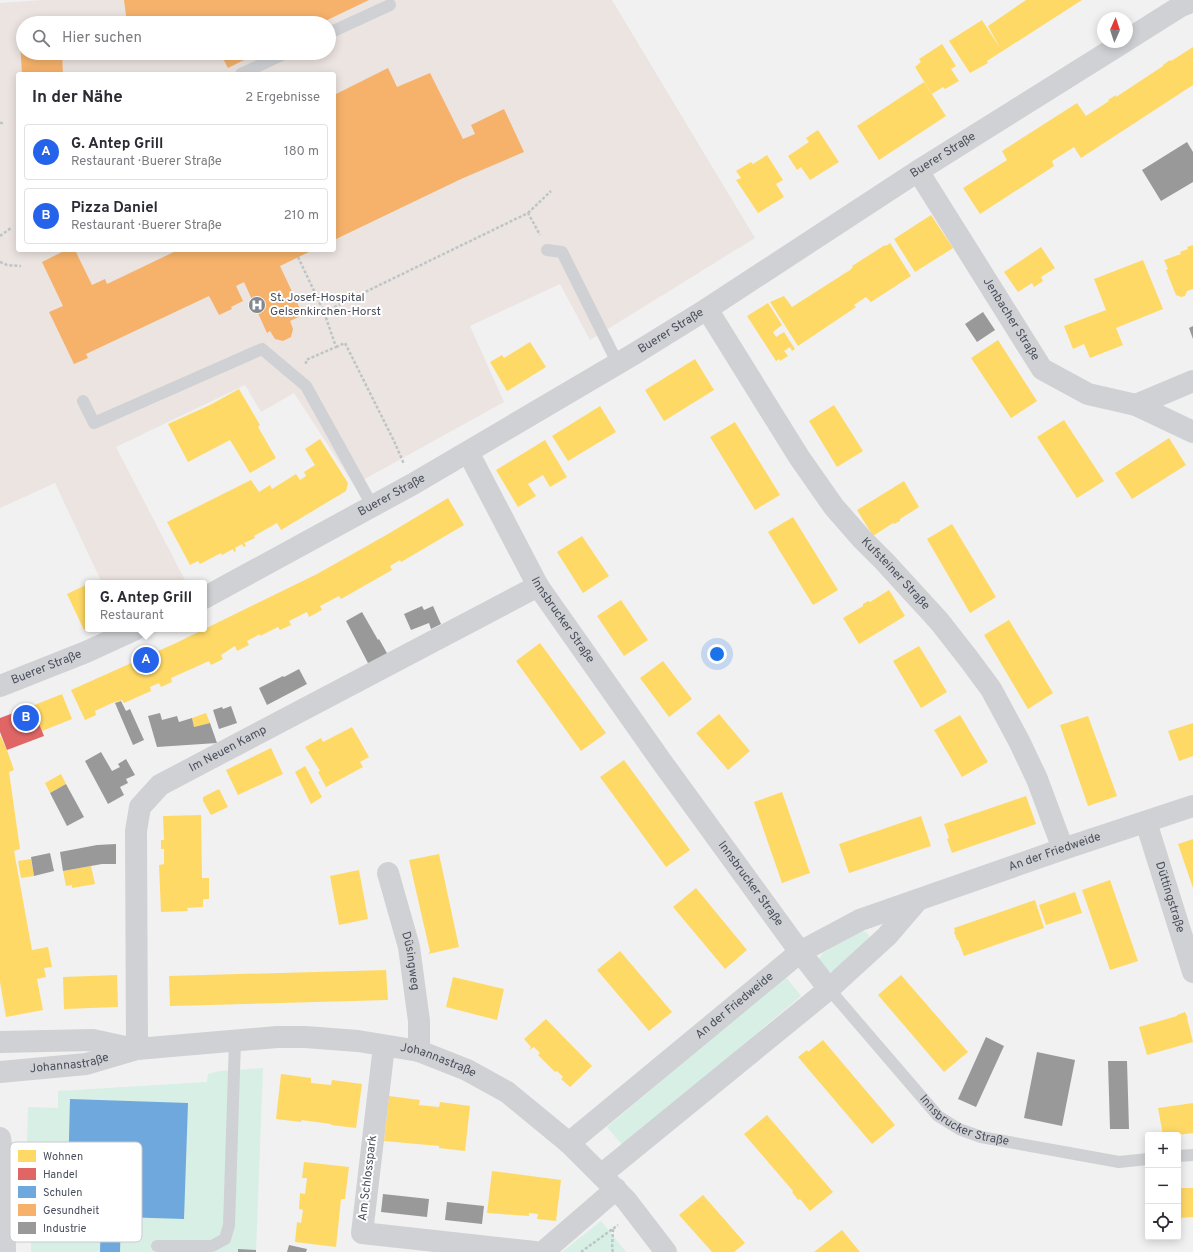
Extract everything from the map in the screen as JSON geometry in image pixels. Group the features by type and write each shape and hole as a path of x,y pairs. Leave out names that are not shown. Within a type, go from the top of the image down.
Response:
{"main road":[{"path":"0,1138 4,1168 5,1252"}],"street":[{"path":"1133,36 1181,6 1193,1"},
{"name":"Buerer Straße","path":"207,596 413,484 618,364 707,309 918,171 1114,48"},
{"name":"Jenbacher Straße","path":"918,171 1042,369 1088,394 1136,405 1193,432"},
{"name":"Kufsteiner Straße","path":"707,309 799,457 834,507 939,621 991,689 1019,741 1037,779 1063,849"},
{"path":"1136,405 1193,381"},
{"name":"Innsbrucker Straße","path":"468,452 538,586 664,765 800,952 829,989"},
{"name":"Im Neuen Kamp","path":"137,1049 136,831 140,807 160,785 538,586"},
{"name":"Buerer Straße","path":"0,686 86,652 129,632"},
{"name":"An der Friedweide","path":"570,1143 800,952 860,920 1063,849 1193,806"},
{"name":"Düttingstraße","path":"1146,822 1193,972"},
{"name":"Düsingweg","path":"388,873 409,947 419,1021 419,1051"},
{"name":"An der Friedweide","path":"609,1182 829,989 887,936 918,900"},
{"name":"Johannastraße","path":"0,1072 86,1064 137,1049 277,1037 305,1037 358,1041 419,1051 467,1070 507,1092 570,1143 636,1211 666,1252"},
{"name":"Johannastraße","path":"0,1042 93,1040 137,1049"},
{"name":"Am Schlosspark","path":"384,1046 362,1233 535,1252"},
{"path":"543,1252 609,1182"}],"lane":[{"path":"336,30 390,5"},
{"path":"245,72 271,60"},
{"path":"547,250 562,252 618,364"},
{"path":"83,401 94,423 262,349 306,386 372,507"},
{"name":"Innsbrucker Straße","path":"829,989 938,1116 959,1128 981,1137 1119,1162 1145,1159"},
{"path":"157,1246 212,1246 225,1239 228,1225 235,1041"},
{"path":"1181,1156 1193,1155"}],"path":[{"path":"324,312 528,213 551,191"},
{"path":"528,213 547,250"},
{"path":"0,236 11,228"},
{"path":"298,257 324,312 336,347"},
{"path":"0,262 7,265 21,266"},
{"path":"306,386 306,360 345,343 394,441 413,484"},
{"path":"581,1252 636,1211"},
{"path":"613,1229 613,1252"}],"shaded area":[{"name":"St. Josef-Hospital Gelsenkirchen-Horst","path":"42,0 612,0 755,238 590,340 560,284 470,326 504,402 354,485 294,393 261,412 245,385 116,447 185,580 101,580 55,483 0,508 0,3"}],"green space":[{"path":"864,931 869,935 868,939 833,971 830,972 818,960 823,953 859,932"},
{"path":"785,976 801,996 623,1146 607,1127"},
{"path":"263,1068 256,1252 31,1252 31,1242 142,1242 142,1142 27,1142 28,1107 58,1108 58,1091 207,1082 208,1074 220,1071"},
{"path":"601,1221 626,1252 562,1252"}],"building: Wohnen":[{"path":"1026,0 1082,0 987,61 988,63 970,73 949,41 982,20 1000,48 988,26"},
{"path":"942,44 956,66 951,69 959,81 945,89 943,87 932,94 915,67 921,62 919,59"},
{"path":"1193,47 1193,85 1081,158 1074,147 1052,161 1054,166 980,214 963,188 1007,160 1002,151 1077,103 1086,116 1170,60 1171,61"},
{"path":"924,82 946,116 879,160 857,126"},
{"path":"818,130 839,162 810,180 801,167 797,170 788,156 809,142 806,138"},
{"path":"767,155 783,180 776,184 784,197 758,213 736,180 741,178 736,171 751,162 753,164"},
{"path":"931,215 953,248 915,272 894,239"},
{"path":"890,243 911,276 871,302 866,297 854,305 856,307 798,346 770,302 784,296 792,307 850,270 853,267 852,266"},
{"path":"1193,245 1193,289 1187,291 1185,296 1181,297 1176,295 1166,270 1168,269 1164,260 1181,254 1180,252"},
{"path":"1041,247 1055,268 1041,277 1043,281 1034,287 1032,283 1018,292 1004,272"},
{"path":"1143,260 1163,309 1116,328 1123,345 1090,358 1084,344 1073,349 1064,326 1106,310 1094,279"},
{"path":"768,303 782,325 773,332 776,337 784,332 795,349 792,351 790,347 784,351 788,356 780,361 779,359 776,361 747,316"},
{"path":"998,340 1037,401 1011,418 971,358"},
{"path":"530,342 546,367 507,391 490,362 502,355 504,358"},
{"path":"695,359 714,390 664,421 645,390"},
{"path":"239,389 260,425 258,427 276,458 250,473 230,440 188,462 168,424 210,405"},
{"path":"834,405 863,451 837,467 809,421"},
{"path":"600,406 616,432 568,461 552,436"},
{"path":"1064,420 1104,481 1077,498 1037,437"},
{"path":"735,422 780,495 755,510 710,437"},
{"path":"1169,438 1186,465 1132,499 1115,473"},
{"path":"320,439 348,483 346,491 281,530 277,523 254,536 255,538 244,543 246,546 244,547 242,544 235,548 236,551 234,552 233,549 222,555 221,553 200,564 198,561 190,565 167,522 251,480 259,492 270,485 272,489 296,474 300,480 306,476 304,472 315,465 305,449"},
{"path":"545,440 567,477 550,487 543,475 528,484 536,496 518,507 496,470"},
{"path":"904,481 919,507 900,519 900,521 894,524 893,523 873,536 857,510"},
{"path":"448,498 464,525 401,562 400,560 390,566 392,570 341,599 339,596 320,606 322,610 309,617 307,612 289,621 291,625 280,630 278,627 247,641 249,645 237,651 235,646 221,655 223,659 211,665 209,661 171,678 172,682 161,687 159,683 150,687 151,691 124,703 122,700 112,703 95,711 96,715 85,720 71,690 198,632 207,632 207,628 317,574"},
{"path":"793,517 838,590 813,605 768,532"},
{"path":"952,524 996,597 970,613 927,539"},
{"path":"582,536 609,576 583,593 557,552"},
{"path":"85,585 84,630 67,594"},
{"path":"889,590 905,616 859,644 843,618 863,606 863,604 868,601 870,602"},
{"path":"621,600 648,640 624,656 597,616"},
{"path":"1009,620 1053,693 1028,709 984,635"},
{"path":"540,643 606,733 581,751 516,661"},
{"path":"919,646 947,692 921,708 893,661"},
{"path":"663,661 692,699 669,717 640,678"},
{"path":"62,694 72,719 42,731 32,706"},
{"path":"206,713 210,723 194,727 192,718"},
{"path":"719,714 750,751 728,770 696,733"},
{"path":"960,715 988,762 962,777 934,730"},
{"path":"1088,716 1117,796 1088,806 1060,725"},
{"path":"1193,723 1193,756 1179,761 1168,731"},
{"path":"352,727 369,757 360,762 363,767 326,787 318,772 320,771 305,747 321,738 323,742"},
{"path":"0,735 14,770 9,772 20,849 14,851 32,950 48,947 52,967 44,968 46,977 37,979 43,1010 6,1017 0,982"},
{"path":"271,748 283,774 238,795 226,770"},
{"path":"624,760 690,850 666,867 600,777"},
{"path":"305,766 322,797 311,804 295,772"},
{"path":"61,774 66,784 50,793 45,783"},
{"path":"219,789 228,807 211,815 203,801 203,797"},
{"path":"782,792 810,873 782,883 754,802"},
{"path":"1026,796 1036,824 952,853 944,824"},
{"path":"201,815 202,878 209,878 209,899 203,899 203,907 187,908 188,911 161,912 159,865 164,864 164,849 161,849 161,840 164,840 163,816"},
{"path":"921,816 931,846 849,873 839,844"},
{"path":"1193,839 1193,888 1178,844"},
{"path":"439,854 459,947 428,954 430,952 409,860"},
{"path":"31,859 34,876 21,878 18,861"},
{"path":"91,866 95,884 72,888 72,885 66,886 63,871"},
{"path":"359,870 368,919 339,925 330,876"},
{"path":"1110,880 1138,961 1110,970 1082,890"},
{"path":"696,888 747,950 725,969 673,907"},
{"path":"1075,892 1082,913 1046,925 1039,905"},
{"path":"1035,900 1044,928 964,956 954,932 954,928"},
{"path":"620,951 672,1012 649,1031 597,970"},
{"path":"386,970 388,1000 170,1006 169,976"},
{"path":"117,975 118,1007 64,1009 63,977"},
{"path":"901,975 968,1052 944,1072 878,995"},
{"path":"453,977 504,989 497,1020 446,1007"},
{"path":"1185,1012 1188,1018 1193,1042 1147,1055 1139,1027 1177,1016"},
{"path":"546,1019 592,1066 570,1087 561,1079 563,1077 557,1071 555,1072 538,1055 540,1053 534,1047 529,1050 531,1047 524,1039"},
{"path":"823,1040 895,1125 872,1144 798,1057 807,1050 808,1052"},
{"path":"281,1074 311,1078 311,1083 331,1085 332,1080 362,1084 356,1128 302,1120 301,1122 276,1119"},
{"path":"389,1096 420,1100 419,1105 439,1107 440,1102 470,1106 465,1151 439,1148 439,1146 384,1141"},
{"path":"1193,1103 1193,1133 1181,1135 1181,1132 1162,1132 1158,1108"},
{"path":"767,1115 833,1192 810,1211 800,1199 798,1200 792,1192 793,1191 744,1134"},
{"path":"304,1162 349,1167 345,1199 341,1199 336,1247 295,1242 297,1222 301,1223 303,1210 299,1209 300,1193 305,1194 307,1178 302,1178"},
{"path":"492,1171 561,1180 556,1221 537,1219 538,1214 529,1213 529,1216 487,1213"},
{"path":"1181,1188 1193,1188 1193,1217 1181,1218"},
{"path":"703,1195 745,1243 734,1252 712,1252 679,1215"},
{"path":"842,1230 860,1252 814,1252"}],"building: Handel":[{"path":"32,706 44,736 7,750 0,732 0,718"}],"building: Schulen":[{"path":"70,1099 188,1103 184,1219 142,1218 142,1142 69,1142"},
{"path":"100,1242 120,1242 120,1252 100,1252"}],"building: Gesundheit":[{"path":"124,0 369,0 336,16 126,16"},
{"path":"21,60 62,60 63,72 22,72"},
{"path":"224,60 244,60 228,68"},
{"path":"388,68 397,87 430,73 463,139 475,134 471,125 504,109 524,152 461,179 336,239 336,94"},
{"path":"62,252 76,252 92,285 105,279 107,284 174,252 309,252 280,266 303,315 290,321 293,329 291,337 283,341 275,339 270,331 267,333 244,282 236,286 243,301 231,307 232,309 219,315 209,296 86,354 88,358 74,364 49,312 63,306 42,262"}],"building: Industrie":[{"path":"1187,142 1193,152 1193,182 1161,201 1142,170"},
{"path":"983,312 995,330 977,342 965,324"},
{"path":"1193,326 1193,339 1189,328"},
{"path":"422,606 424,610 433,606 441,624 431,629 429,623 411,630 404,614"},
{"path":"362,612 388,655 369,665 346,621"},
{"path":"299,669 307,684 267,705 259,688"},
{"path":"121,701 126,711 130,709 144,740 133,745 115,703"},
{"path":"231,706 237,723 219,729 213,710"},
{"path":"160,713 162,720 177,716 179,722 192,718 194,727 210,723 217,743 157,747 148,716"},
{"path":"101,752 112,771 120,767 118,764 126,759 135,775 126,779 128,783 120,787 124,795 108,804 85,761"},
{"path":"66,784 84,817 67,826 50,793"},
{"path":"116,844 116,864 102,864 63,871 60,852 97,845"},
{"path":"50,853 54,871 34,876 31,857"},
{"path":"986,1037 1004,1046 976,1107 958,1099"},
{"path":"1037,1052 1075,1060 1062,1126 1024,1118"},
{"path":"1108,1061 1127,1061 1129,1129 1110,1129"},
{"path":"383,1194 429,1199 427,1217 381,1212"},
{"path":"447,1202 484,1206 482,1224 445,1220"},
{"path":"289,1245 307,1249 306,1252 287,1252"},
{"path":"238,1249 256,1250 256,1252 238,1252"}],"place":[{"name":"St. Josef-Hospital Gelsenkirchen-Horst","path":"257,305"},
{"name":"G. Antep Grill","path":"146,660"},
{"name":"Pizza Daniel","path":"26,718"}]}
